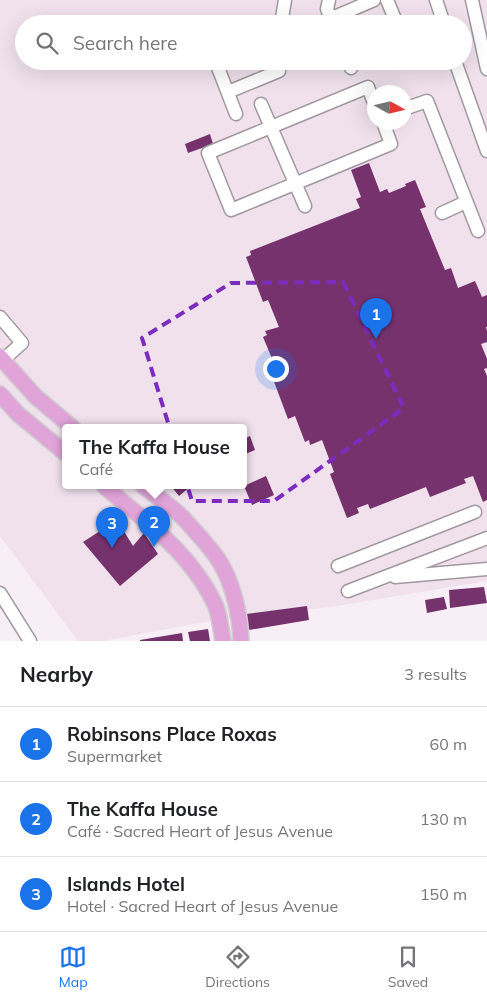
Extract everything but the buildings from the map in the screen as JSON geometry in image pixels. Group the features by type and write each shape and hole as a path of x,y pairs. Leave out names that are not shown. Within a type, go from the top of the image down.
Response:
{"main road":[{"path":"1,359 36,397 68,424"},
{"path":"0,394 18,414 62,451"},
{"path":"108,489 166,538 195,571 210,594 216,608 223,641"},
{"path":"147,489 184,519 218,559 234,597 241,631 241,641"},
{"path":"184,557 200,538"}],"street":[{"path":"282,15 285,0"},
{"path":"329,0 327,9 330,15"},
{"path":"344,15 374,0"},
{"path":"387,0 393,15"},
{"path":"436,0 441,15"},
{"path":"472,0 487,69"},
{"path":"219,70 236,114"},
{"path":"458,70 487,151"},
{"path":"228,92 279,71"},
{"path":"367,87 208,153 231,210 391,144 386,130"},
{"path":"412,106 427,101 478,231"},
{"path":"261,104 304,206"},
{"path":"442,213 466,202"},
{"path":"0,317 22,343 1,359"},
{"path":"338,566 476,512"},
{"path":"348,590 487,538"},
{"path":"380,578 487,569"},
{"path":"0,593 30,641"}],"highlighted area":[{"path":"343,282 404,408 274,501 192,501 142,338 231,283"}],"shaded area":[{"path":"0,0 487,0 487,581 337,606 199,623 103,641 78,641 0,536"}],"place":[{"name":"Robinsons Place Roxas","path":"376,339"},
{"name":"The Kaffa House","path":"154,547"},
{"name":"Islands Hotel","path":"112,548"}]}
